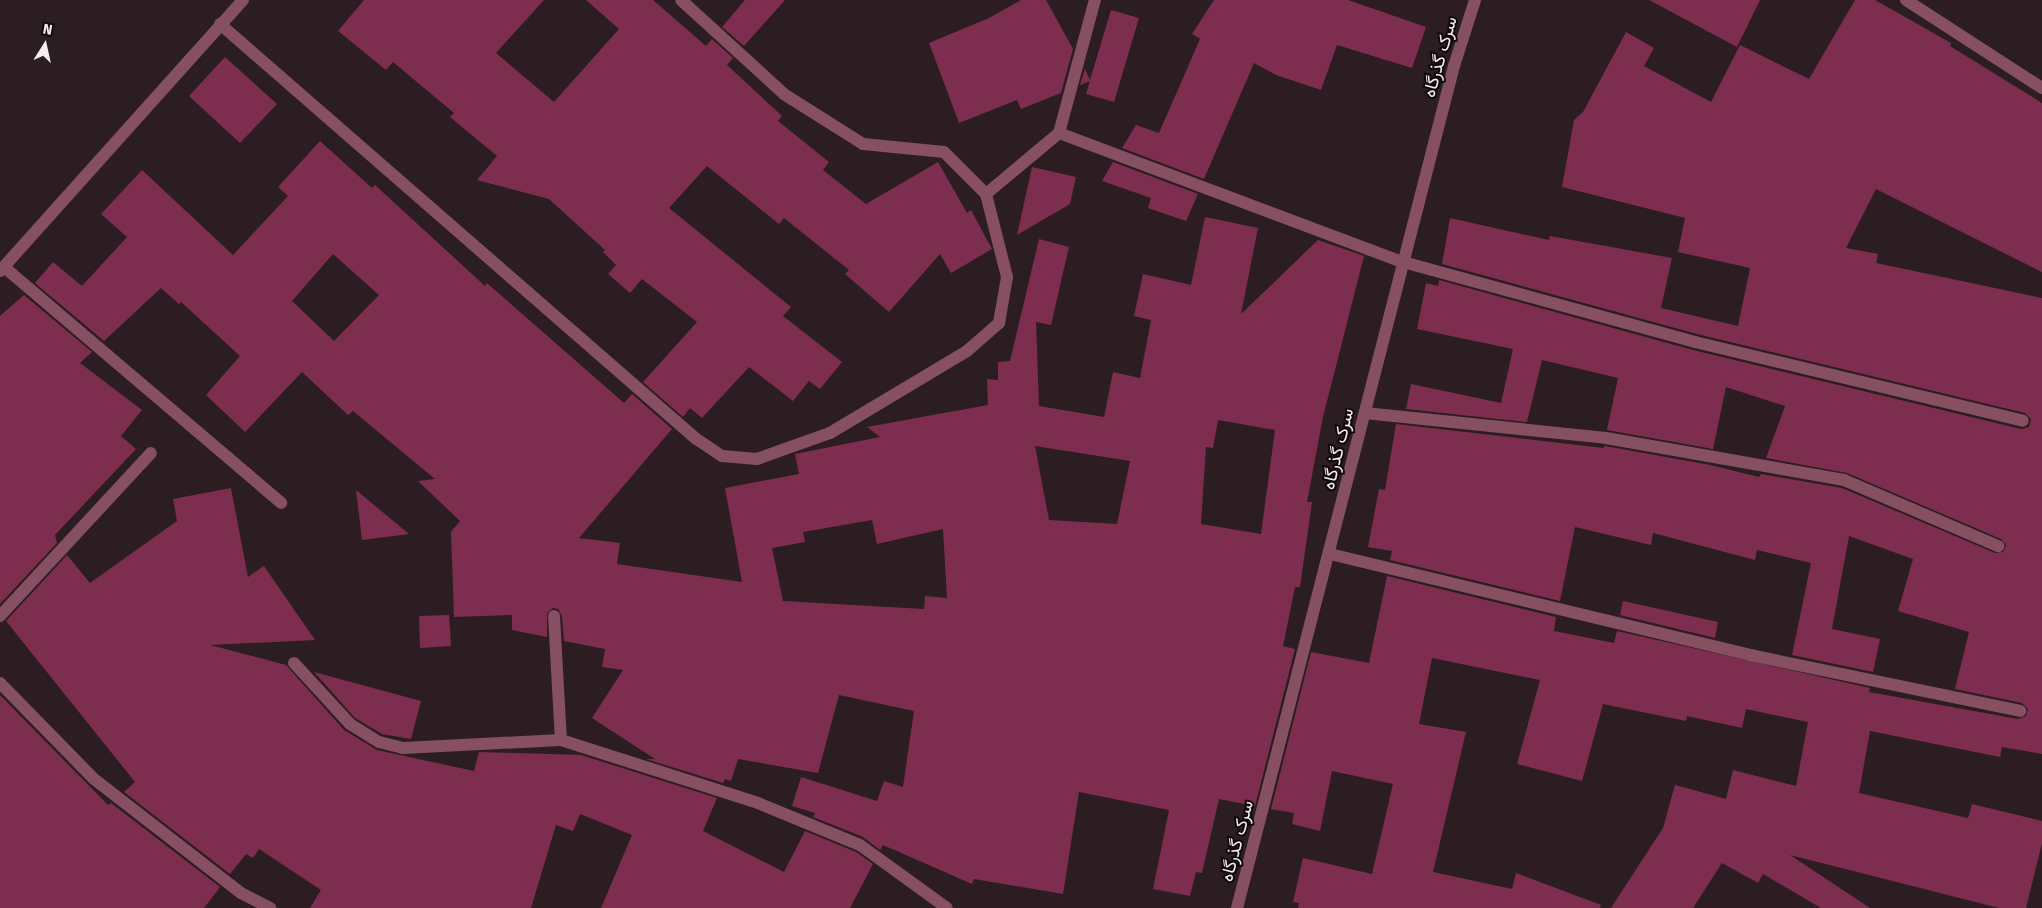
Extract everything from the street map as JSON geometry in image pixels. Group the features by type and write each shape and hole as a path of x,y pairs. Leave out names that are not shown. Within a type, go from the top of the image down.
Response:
{"street":[{"path":"243,0 2,269 281,503"},
{"path":"220,24 695,438 722,456 757,459 830,433 967,351 999,323 1008,277 986,194 944,152 863,144 784,94 681,0"},
{"path":"986,194 1059,133 1096,0"},
{"name":"سرک گذرگاه","path":"1237,908 1330,554 1364,413 1454,66 1475,0"},
{"path":"1906,0 2042,88"},
{"path":"1059,133 1403,262 1695,342 2023,421"},
{"path":"1364,413 1606,438 1844,480 1998,546"},
{"path":"0,616 152,453"},
{"path":"1330,554 1750,654 2020,711"},
{"path":"554,616 561,740"},
{"path":"294,663 350,724 379,742 403,748 561,740 758,802 860,845 947,908"},
{"path":"0,683 94,780 241,893 270,908"}],"building":[{"path":"364,0 544,0 496,53 554,102 619,29 586,0 653,0 706,46 712,39 733,58 727,65 782,116 778,121 829,162 823,170 866,204 938,162 967,213 971,210 992,249 951,273 940,254 889,312 845,274 849,270 784,218 779,224 707,166 669,208 791,307 783,316 842,362 820,389 809,381 793,401 749,367 702,418 690,408 683,417 643,382 697,322 642,279 630,293 608,274 616,265 603,252 605,250 549,199 477,180 497,156 450,117 454,113 393,62 386,70 338,31"},
{"path":"745,0 785,0 744,46 722,27"},
{"path":"1021,0 1046,0 1073,49 1061,93 1021,109 1017,100 959,123 929,43 989,18"},
{"path":"1214,0 1348,0 1426,27 1412,68 1337,45 1321,90 1276,75 1254,63 1204,179 1122,148 1136,125 1159,133 1200,39 1192,34"},
{"path":"1649,0 1760,0 1737,47"},
{"path":"1855,0 1875,0 1951,43 1950,46 2042,103 2042,272 1876,189 1846,248 1878,254 1876,263 2042,298 2042,754 2002,747 2000,757 1870,731 1859,793 1968,818 1972,804 2042,821 2042,843 2026,908 1999,908 1790,855 1870,908 1821,908 1763,874 1758,883 1722,863 1693,908 1611,908 1663,828 1675,785 1726,799 1733,770 1796,786 1808,722 1746,709 1742,728 1687,716 1686,721 1603,704 1582,781 1517,764 1540,680 1432,658 1419,724 1466,732 1433,872 1512,889 1516,873 1601,905 1600,908 1298,908 1299,903 1293,902 1303,858 1372,874 1393,784 1332,771 1320,831 1292,824 1294,813 1271,809 1311,652 1369,663 1387,576 1556,617 1554,631 1614,643 1617,631 1870,688 1869,692 2018,719 2026,716 2028,709 2022,703 1955,689 1969,632 1898,611 1913,559 1849,536 1832,629 1880,639 1873,672 1792,655 1811,563 1757,550 1755,560 1653,533 1651,545 1575,527 1560,601 1390,560 1392,551 1368,547 1379,489 1385,490 1396,424 1603,448 1605,446 1710,465 1759,477 1761,474 1842,488 1995,553 2003,552 2006,545 2001,539 1847,473 1766,458 1785,406 1726,387 1713,449 1607,430 1618,378 1542,360 1527,422 1406,409 1411,384 1501,403 1513,349 1417,329 1426,283 1438,286 1439,280 1693,350 2021,429 2029,427 2031,419 2025,413 1697,334 1442,264 1450,218 1549,240 1550,236 1672,258 1661,308 1738,326 1750,268 1678,252 1685,218 1562,187 1574,120 1583,112 1626,32 1654,48 1644,66 1711,102 1740,45 1809,79"},
{"path":"1111,10 1139,18 1114,102 1086,94 1090,81 1080,85 1085,69 1090,80"},
{"path":"225,57 277,104 240,143 189,96"},
{"path":"320,141 372,188 375,185 485,286 487,283 624,403 632,394 672,429 579,538 620,543 617,564 742,582 725,488 799,474 795,454 880,437 867,427 988,405 987,379 998,380 998,362 1010,361 1039,239 1069,247 1051,325 1036,322 1039,406 1104,417 1113,372 1140,378 1151,320 1134,316 1143,274 1191,285 1205,217 1258,228 1241,314 1318,240 1364,256 1323,417 1307,502 1312,502 1300,587 1295,587 1283,646 1295,649 1255,806 1219,799 1202,873 1196,872 1190,896 1153,889 1169,810 1079,792 1063,894 974,879 972,884 883,845 880,850 863,837 813,817 815,813 792,806 801,777 877,801 884,781 903,787 914,711 839,695 818,773 738,759 731,781 725,779 723,783 646,759 655,759 592,718 623,670 602,667 605,649 564,641 562,616 558,609 553,608 547,613 547,637 512,630 512,615 454,617 451,532 460,521 418,481 435,479 353,411 348,415 302,372 245,432 206,395 240,356 181,302 179,304 161,288 104,341 35,283 53,262 82,286 127,237 101,214 142,170 233,255 288,196 278,187","holes":["333,254 379,295 334,341 292,301","1218,420 1275,430 1261,534 1201,524 1206,447 1213,448","1035,446 1130,461 1117,524 1049,520","872,520 877,544 943,529 947,598 925,596 924,609 783,601 772,548 805,542 803,532"]},
{"path":"1113,162 1198,194 1186,221 1148,208 1151,198 1102,181"},
{"path":"1032,167 1076,177 1070,204 1017,235"},
{"path":"24,295 92,352 80,363 142,410 121,436 136,449 55,535 57,543 0,604 0,316"},
{"path":"231,488 248,577 264,566 315,640 210,645 286,665 344,730 377,750 474,771 479,752 581,755 717,798 703,831 784,872 805,831 856,852 873,864 850,908 601,908 632,835 580,814 573,831 556,825 531,908 310,908 321,890 259,849 253,858 246,854 230,874 124,792 135,782 6,621 67,555 90,583 177,521 173,499"},
{"path":"356,490 409,534 362,540"},
{"path":"1623,601 1718,622 1715,638 1620,615"},
{"path":"449,615 451,646 420,648 419,616"},
{"path":"314,672 421,701 411,739 382,734 355,718"},
{"path":"0,695 108,805 111,803 220,887 204,908 0,908"}]}
